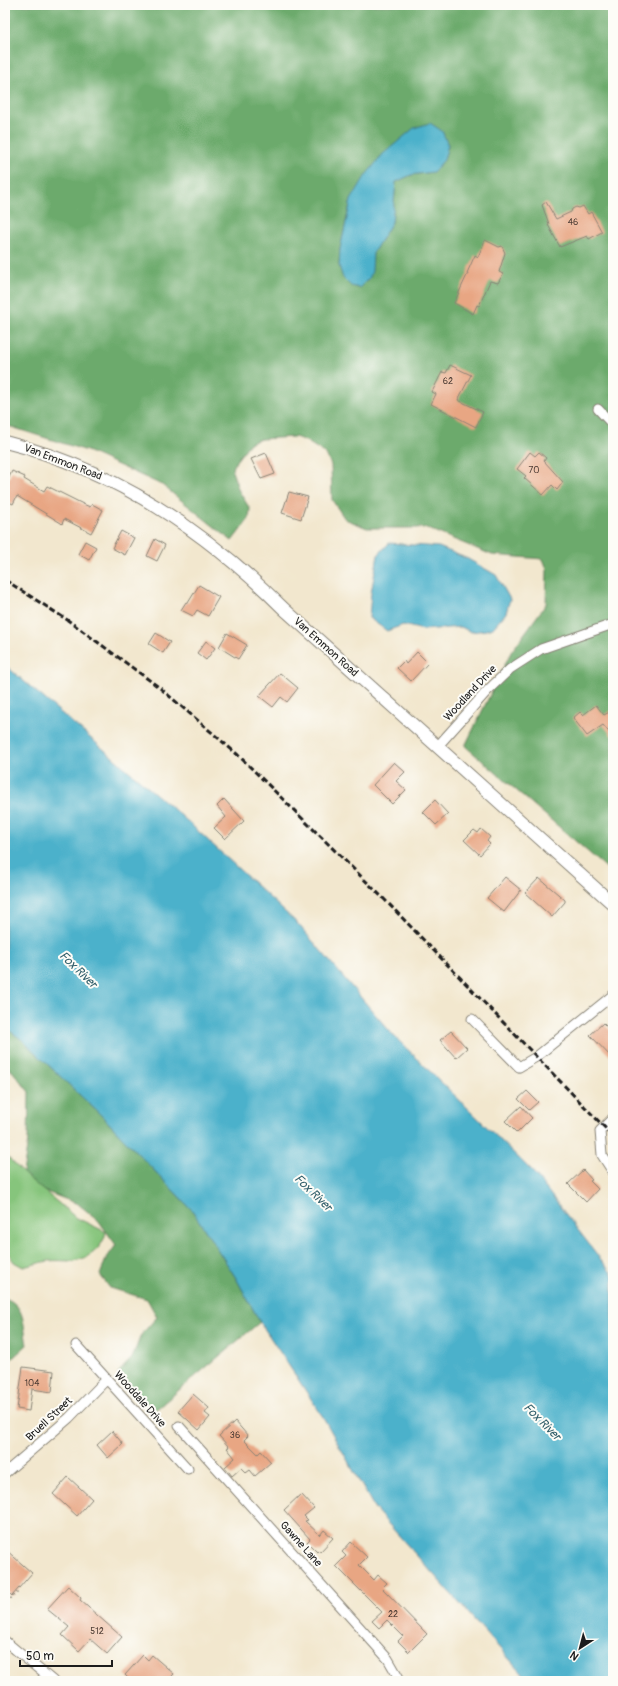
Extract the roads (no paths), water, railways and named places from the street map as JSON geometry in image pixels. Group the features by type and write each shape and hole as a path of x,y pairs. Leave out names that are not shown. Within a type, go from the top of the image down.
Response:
{"street":[{"path":"598,410 613,425"},
{"name":"Van Emmon Road","path":"5,442 34,450 91,471 136,493 182,522 256,581 284,609 613,904"},
{"name":"Woodland Drive","path":"437,747 488,690 510,669 541,649 613,624"},
{"path":"472,1019 519,1067 536,1057 613,995"},
{"path":"613,1118 600,1131 602,1155 613,1172"},
{"name":"Wooddale Drive","path":"76,1345 188,1469"},
{"name":"Bruell Street","path":"5,1473 70,1418 106,1380"},
{"name":"Gawne Lane","path":"179,1426 388,1659 399,1678 396,1681"},
{"path":"5,1641 53,1681"}],"water":[{"path":"430,123 442,131 448,145 444,160 433,172 411,175 396,182 392,222 373,253 372,271 370,277 359,288 351,286 343,278 339,266 340,249 351,200 366,175 383,154 414,128"},
{"path":"389,543 439,547 468,559 496,575 510,599 506,613 493,628 486,630 471,632 461,627 423,630 403,625 387,631 369,618 371,593 378,555"},
{"name":"Fox River","path":"5,665 184,818 298,924 393,1035 533,1172 613,1275 613,1681 529,1681 375,1509 323,1417 260,1322 236,1278 192,1210 103,1117 21,1039 5,1027"}],"railway":[{"path":"5,580 69,621 160,688 238,755 385,900 613,1136"}]}
